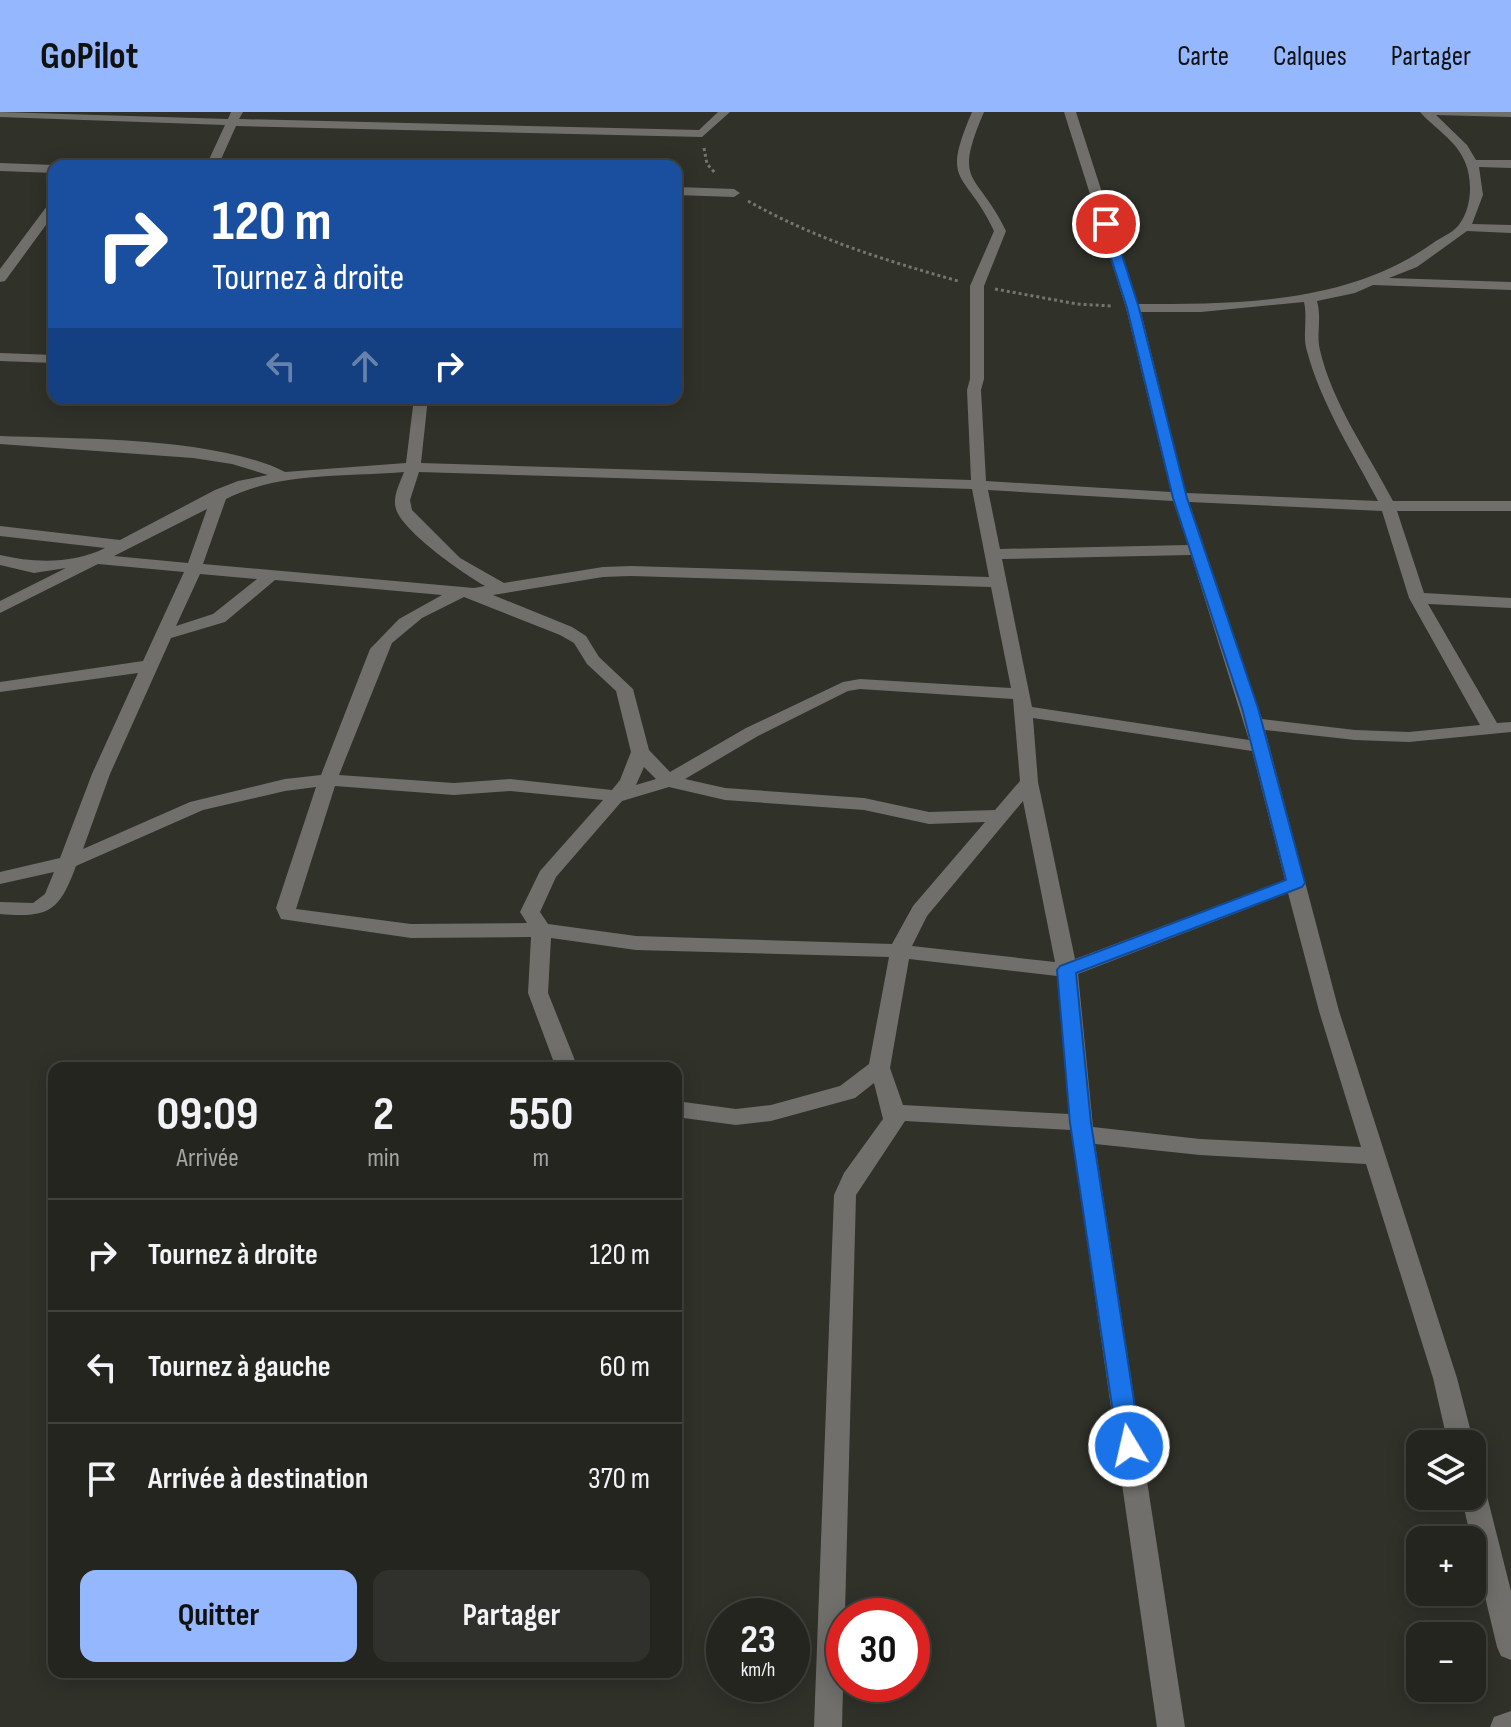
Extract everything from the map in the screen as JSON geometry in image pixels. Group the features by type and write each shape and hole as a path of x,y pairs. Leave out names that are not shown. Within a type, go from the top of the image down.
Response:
{"street":[{"path":"343,126 352,112"},
{"path":"0,114 235,117 343,126 702,134 724,112"},
{"path":"978,112 961,156 961,168 996,218 1000,231 977,286 977,379 974,390 979,485 1022,703 1029,782 1067,970 1082,1128 1171,1727"},
{"path":"1070,112 1133,308 1180,498 1255,724 1329,1011 1440,1364 1457,1430"},
{"path":"1133,308 1201,308 1310,298 1350,290 1412,264 1464,227 1477,195 1472,163 1456,139 1426,112"},
{"path":"1435,112 1511,114"},
{"path":"215,160 235,117"},
{"path":"1472,163 1511,164"},
{"path":"0,167 48,169"},
{"path":"682,191 734,193"},
{"path":"0,278 48,213"},
{"path":"1464,227 1511,229"},
{"path":"1369,282 1511,286"},
{"path":"1310,298 1315,318 1312,346 1323,382 1388,506 1417,598 1490,727"},
{"path":"0,357 48,359"},
{"path":"420,404 413,467 402,500 404,511 454,561 502,589"},
{"path":"0,440 188,453 269,467 283,477"},
{"path":"0,608 220,493 243,484 283,477 413,467 979,485 1180,498 1388,506 1511,506"},
{"path":"0,908 31,910 50,904 101,774 194,568 220,493"},
{"path":"0,531 120,545"},
{"path":"993,554 1198,550"},
{"path":"0,560 34,568 91,559 468,592 603,572 631,571 999,582"},
{"path":"164,635 219,618 271,575"},
{"path":"1000,816 929,818 864,804 725,794 668,781 640,752 624,689 593,660 580,640 566,631 468,592 422,611 383,642 328,780 287,913 411,931 541,930 636,943 900,951 1067,970 1296,883"},
{"path":"1417,598 1511,603"},
{"path":"0,687 150,665"},
{"path":"0,878 66,863 197,806 242,793 328,780 454,789 523,785 620,796 668,781 752,732 843,687 860,684 1022,703 1260,747"},
{"path":"1255,724 1355,735 1409,737 1511,727"},
{"path":"565,1062 538,993 541,930 530,916 541,885 620,796 629,782 640,752"},
{"path":"828,1727 845,1195 852,1179 890,1128 893,1112 879,1068 900,951 907,931 920,911 1029,782"},
{"path":"682,1110 736,1117 771,1113 847,1092 879,1068"},
{"path":"893,1112 1082,1128 1200,1147 1374,1156"},
{"path":"1477,1510 1511,1647"},
{"path":"1504,1727 1511,1725"}],"path":[{"path":"702,134 707,164 734,193 796,228 887,261 977,286 1077,304 1133,308"}],"route":[{"path":"1106,224 1133,308 1180,498 1250,708 1296,883 1067,970 1081,1123 1129,1446"}]}
